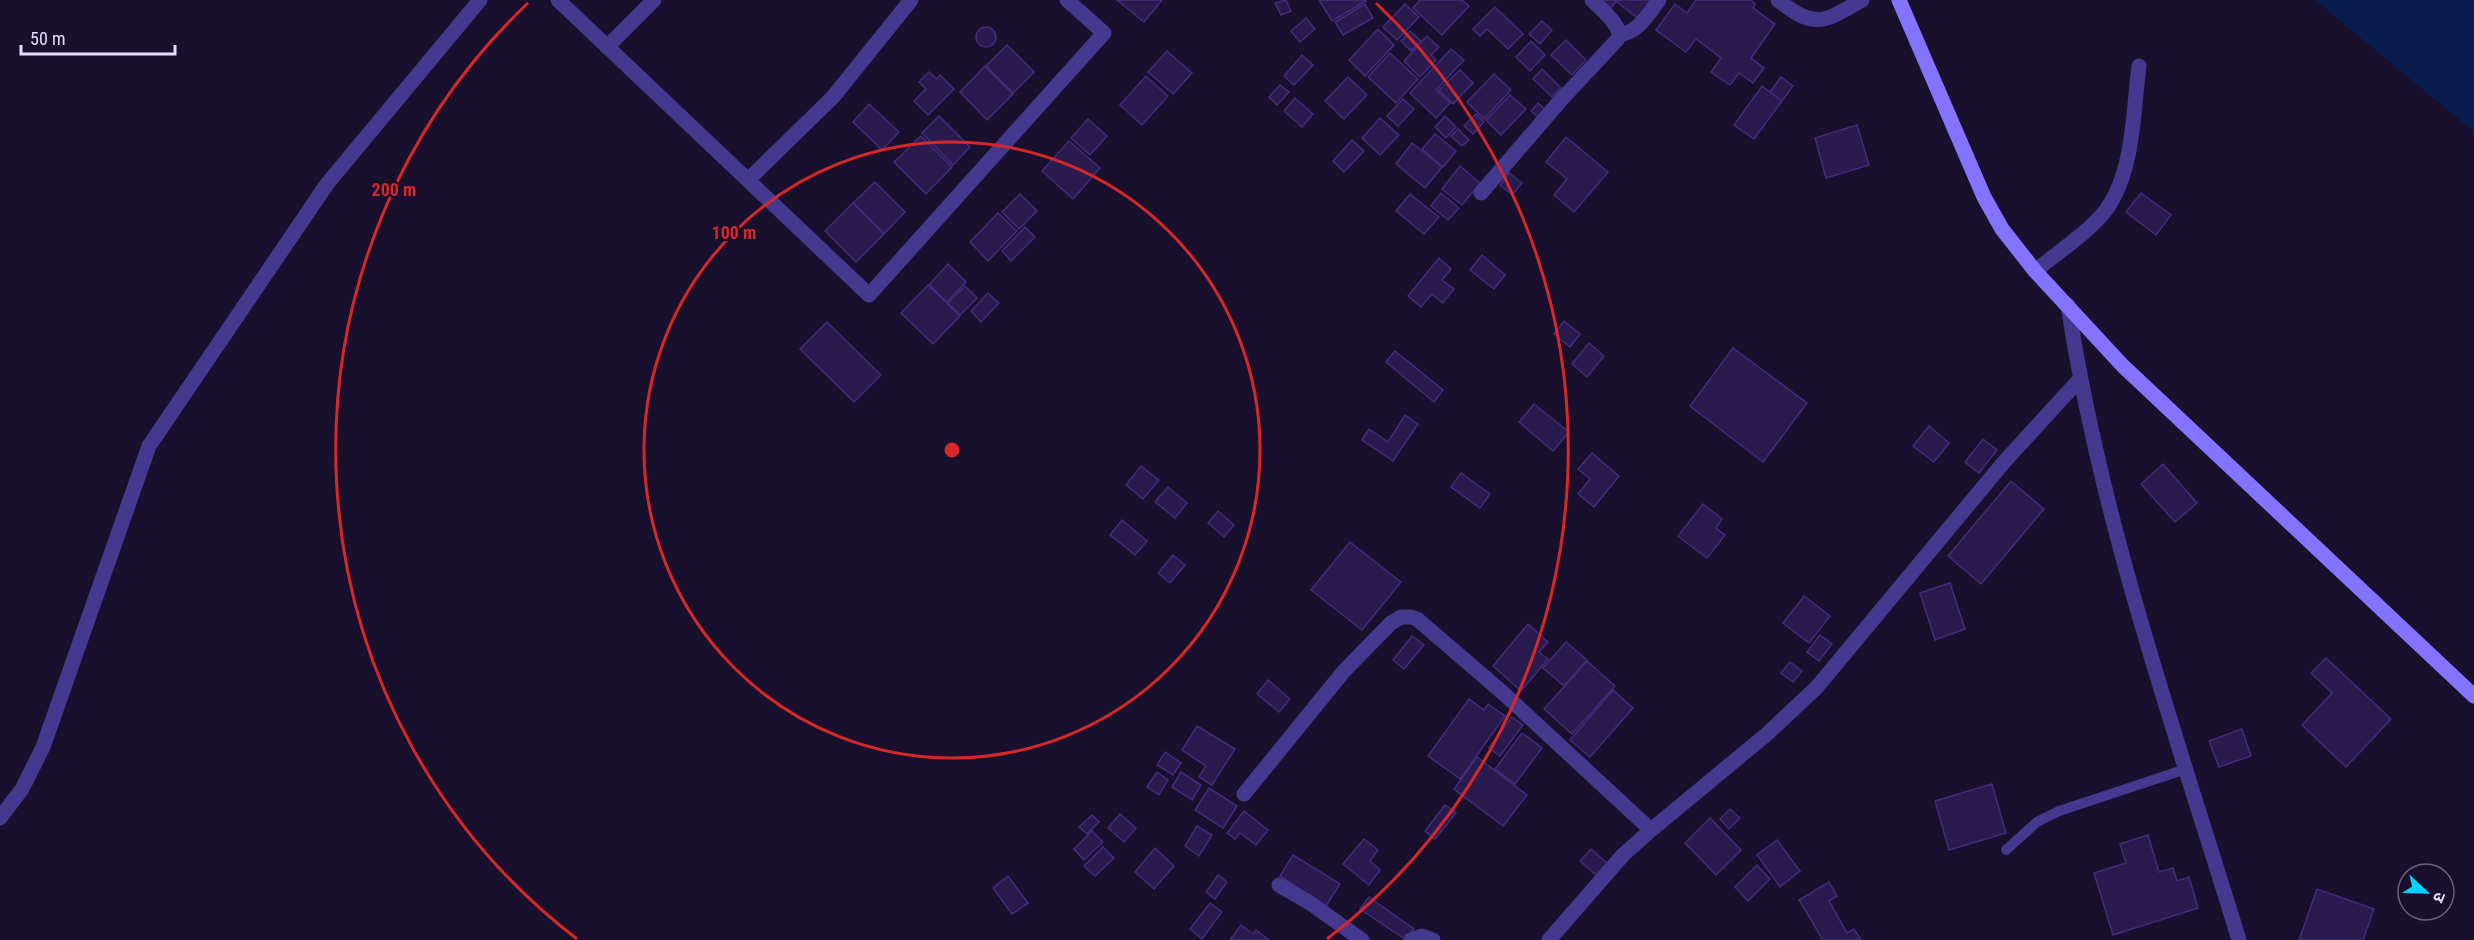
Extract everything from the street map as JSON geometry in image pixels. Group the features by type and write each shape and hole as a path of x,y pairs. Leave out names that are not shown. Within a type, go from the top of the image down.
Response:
{"main road":[{"path":"1899,0 1984,197 2002,229 2035,271 2132,374 2474,696"}],"street":[{"path":"0,818 22,789 43,747 149,446 327,184 480,0"},
{"path":"558,0 869,295 1104,33 1067,0"},
{"path":"608,46 654,0"},
{"path":"748,180 833,97 911,0"},
{"path":"1592,0 1611,19 1620,34"},
{"path":"1480,193 1620,34 1627,34 1634,30 1659,0"},
{"path":"1778,0 1798,16 1818,20 1829,18 1862,0"},
{"path":"2035,271 2105,211 2116,192 2127,157 2139,66"},
{"path":"2068,305 2079,380 2103,483 2139,614 2239,940"},
{"path":"1549,940 1623,855 1767,734 1816,687 2004,462 2079,380"},
{"path":"1244,794 1344,671 1391,623 1401,617 1411,616 1502,692 1651,830"},
{"path":"1279,885 1310,903 1362,940"},
{"path":"1411,940 1422,936 1433,940"}],"lane":[{"path":"2006,850 2037,822 2060,811 2187,769"}],"water":[{"path":"2315,0 2474,0 2474,132"}],"building":[{"path":"1117,0 1162,0 1144,22"},
{"path":"1286,0 1291,11 1281,15 1275,3"},
{"path":"1319,0 1365,0 1366,1 1332,21"},
{"path":"1420,0 1462,0 1469,6 1442,35 1413,8"},
{"path":"1601,0 1617,0 1611,8"},
{"path":"1619,0 1655,0 1640,20 1617,2"},
{"path":"1696,0 1751,0 1755,4 1753,8 1775,24 1751,58 1764,68 1753,83 1739,73 1730,85 1711,72 1721,58 1696,39 1686,52 1656,30 1675,4 1687,13"},
{"path":"1365,4 1373,18 1343,35 1335,22"},
{"path":"1405,4 1419,17 1397,40 1383,27"},
{"path":"1495,7 1523,34 1508,49 1487,29 1480,36 1473,29"},
{"path":"1306,18 1315,29 1300,42 1291,31"},
{"path":"1542,21 1552,30 1540,44 1529,34"},
{"path":"986,27 993,30 996,37 993,44 986,47 979,44 976,37 979,30"},
{"path":"1378,29 1394,45 1365,76 1349,60"},
{"path":"1410,31 1421,41 1411,51 1401,41"},
{"path":"1427,36 1439,47 1431,55 1436,60 1420,77 1404,61"},
{"path":"1566,40 1586,60 1572,75 1551,55"},
{"path":"1531,41 1545,55 1530,71 1516,57"},
{"path":"1007,45 1034,72 1013,93 986,66"},
{"path":"1451,49 1464,60 1436,90 1450,103 1436,118 1410,93"},
{"path":"1167,51 1192,73 1173,94 1148,72"},
{"path":"1390,53 1418,79 1396,103 1368,77"},
{"path":"1302,55 1313,65 1294,85 1284,76"},
{"path":"985,66 1013,94 987,120 960,92"},
{"path":"1542,69 1561,88 1552,97 1533,79"},
{"path":"1460,70 1473,83 1453,104 1439,90"},
{"path":"929,72 937,79 940,75 954,89 928,115 914,101 926,89 919,82"},
{"path":"1494,74 1511,90 1484,119 1467,102"},
{"path":"1146,76 1168,96 1142,125 1120,105"},
{"path":"1348,77 1367,95 1344,119 1325,101"},
{"path":"1781,77 1793,86 1782,101 1770,92"},
{"path":"1280,85 1289,92 1277,105 1269,97"},
{"path":"1762,86 1782,101 1754,139 1734,125"},
{"path":"1510,95 1526,109 1501,135 1486,120"},
{"path":"1295,98 1313,114 1302,127 1284,111"},
{"path":"1403,99 1414,109 1398,126 1387,116"},
{"path":"1538,103 1547,111 1540,119 1531,111"},
{"path":"869,104 899,132 882,150 853,122"},
{"path":"1476,114 1484,122 1473,134 1464,126"},
{"path":"939,116 970,147 953,165 922,133"},
{"path":"1445,116 1456,127 1446,138 1435,127"},
{"path":"1380,118 1399,135 1380,155 1362,138"},
{"path":"1088,119 1107,136 1090,155 1071,138"},
{"path":"1857,125 1869,165 1826,178 1815,138"},
{"path":"1458,129 1469,140 1462,146 1451,136"},
{"path":"1435,134 1456,151 1443,167 1422,149"},
{"path":"921,136 952,167 926,194 894,162"},
{"path":"1566,137 1608,172 1574,212 1554,195 1567,179 1546,162"},
{"path":"1352,140 1364,151 1344,172 1333,161"},
{"path":"1069,141 1100,168 1073,199 1042,171"},
{"path":"1412,143 1442,167 1425,188 1396,164"},
{"path":"1460,166 1480,183 1462,205 1442,189"},
{"path":"1509,173 1522,183 1512,195 1500,185"},
{"path":"875,182 905,212 884,234 853,203"},
{"path":"1441,193 1459,208 1448,220 1431,206"},
{"path":"2141,193 2171,215 2156,235 2126,212"},
{"path":"1020,194 1037,211 1019,229 1002,212"},
{"path":"1410,194 1439,217 1424,234 1396,211"},
{"path":"853,203 884,234 856,262 825,231"},
{"path":"998,213 1017,231 988,261 970,242"},
{"path":"1025,227 1035,237 1011,261 1002,251"},
{"path":"1482,255 1505,275 1494,289 1470,270"},
{"path":"1439,258 1451,269 1442,280 1454,289 1443,303 1432,294 1421,307 1408,296"},
{"path":"948,264 966,282 947,302 929,285"},
{"path":"928,285 960,316 933,344 901,313"},
{"path":"965,286 977,298 960,315 948,303"},
{"path":"988,293 999,303 981,322 971,311"},
{"path":"1564,321 1580,334 1570,347 1554,334"},
{"path":"827,322 881,375 854,402 800,349"},
{"path":"1589,343 1604,356 1587,377 1572,364"},
{"path":"1733,348 1807,403 1763,462 1690,406"},
{"path":"1395,351 1443,390 1434,402 1386,362"},
{"path":"1534,404 1569,432 1553,451 1519,422"},
{"path":"1405,415 1418,424 1393,461 1362,440 1369,429 1388,442"},
{"path":"1929,426 1949,443 1934,462 1913,446"},
{"path":"1983,439 1997,450 1979,473 1965,462"},
{"path":"1592,453 1619,476 1594,507 1578,494 1590,479 1578,469"},
{"path":"2163,464 2197,503 2175,522 2141,484"},
{"path":"1141,466 1159,480 1143,499 1126,485"},
{"path":"1461,473 1490,494 1480,508 1451,487"},
{"path":"2011,481 2044,509 1981,584 1948,556"},
{"path":"1168,487 1187,503 1175,518 1155,502"},
{"path":"1703,504 1722,519 1716,528 1725,535 1707,558 1678,536"},
{"path":"1218,511 1234,525 1224,537 1208,523"},
{"path":"1122,520 1147,541 1135,555 1110,535"},
{"path":"1350,542 1401,582 1362,630 1311,590"},
{"path":"1173,555 1185,565 1170,583 1158,573"},
{"path":"1950,583 1965,629 1935,640 1920,593"},
{"path":"1804,596 1830,616 1809,643 1783,623"},
{"path":"1528,624 1548,642 1539,652 1548,659 1521,691 1493,666"},
{"path":"1820,635 1832,644 1819,661 1807,652"},
{"path":"1412,636 1424,645 1404,669 1393,660"},
{"path":"1566,642 1587,660 1564,686 1543,668"},
{"path":"2326,658 2391,719 2346,767 2302,725 2332,693 2311,673"},
{"path":"1587,661 1615,686 1572,734 1544,709"},
{"path":"1790,662 1802,671 1793,682 1781,673"},
{"path":"1268,680 1290,699 1279,712 1257,694"},
{"path":"1613,690 1633,708 1590,757 1570,740"},
{"path":"1469,699 1484,710 1488,704 1505,716 1460,779 1428,756"},
{"path":"1512,717 1523,725 1500,756 1489,748"},
{"path":"1197,726 1235,749 1212,785 1199,777 1206,766 1182,750"},
{"path":"2242,729 2251,756 2219,767 2209,741"},
{"path":"1522,733 1542,748 1515,784 1495,769"},
{"path":"1165,752 1181,763 1173,775 1157,765"},
{"path":"1477,757 1527,795 1503,826 1454,789"},
{"path":"1157,772 1168,780 1159,795 1147,787"},
{"path":"1181,772 1201,785 1192,800 1172,787"},
{"path":"1992,784 2006,833 1949,850 1935,801"},
{"path":"1209,788 1237,806 1223,828 1195,810"},
{"path":"1445,805 1456,813 1435,839 1425,831"},
{"path":"1730,809 1740,818 1729,829 1720,819"},
{"path":"1244,811 1268,830 1256,845 1240,833 1235,839 1227,833"},
{"path":"1120,814 1136,828 1124,842 1108,828"},
{"path":"1092,815 1099,822 1087,834 1079,827"},
{"path":"1710,818 1741,850 1716,875 1685,843"},
{"path":"1197,826 1212,835 1199,856 1185,846"},
{"path":"1092,831 1103,842 1084,860 1074,849"},
{"path":"2148,835 2159,872 2173,868 2177,881 2189,877 2198,908 2113,935 2094,873 2126,863 2120,844"},
{"path":"1364,839 1378,850 1370,861 1380,870 1369,885 1343,864"},
{"path":"1777,840 1800,871 1780,887 1757,855"},
{"path":"1103,847 1114,858 1095,876 1084,866"},
{"path":"1155,848 1174,866 1154,889 1135,872"},
{"path":"1591,849 1608,864 1597,876 1580,861"},
{"path":"1293,855 1340,884 1326,906 1280,876"},
{"path":"1757,865 1770,879 1748,901 1735,887"},
{"path":"1218,875 1227,882 1215,899 1206,892"},
{"path":"1008,876 1028,903 1012,914 993,888"},
{"path":"1829,882 1837,896 1829,901 1847,933 1854,929 1861,940 1823,940 1799,900"},
{"path":"2317,889 2374,909 2363,940 2299,940"},
{"path":"1369,897 1414,929 1406,940 1360,909"},
{"path":"1210,903 1222,912 1202,939 1190,929"},
{"path":"1241,925 1253,934 1256,930 1269,940 1230,940"}]}
